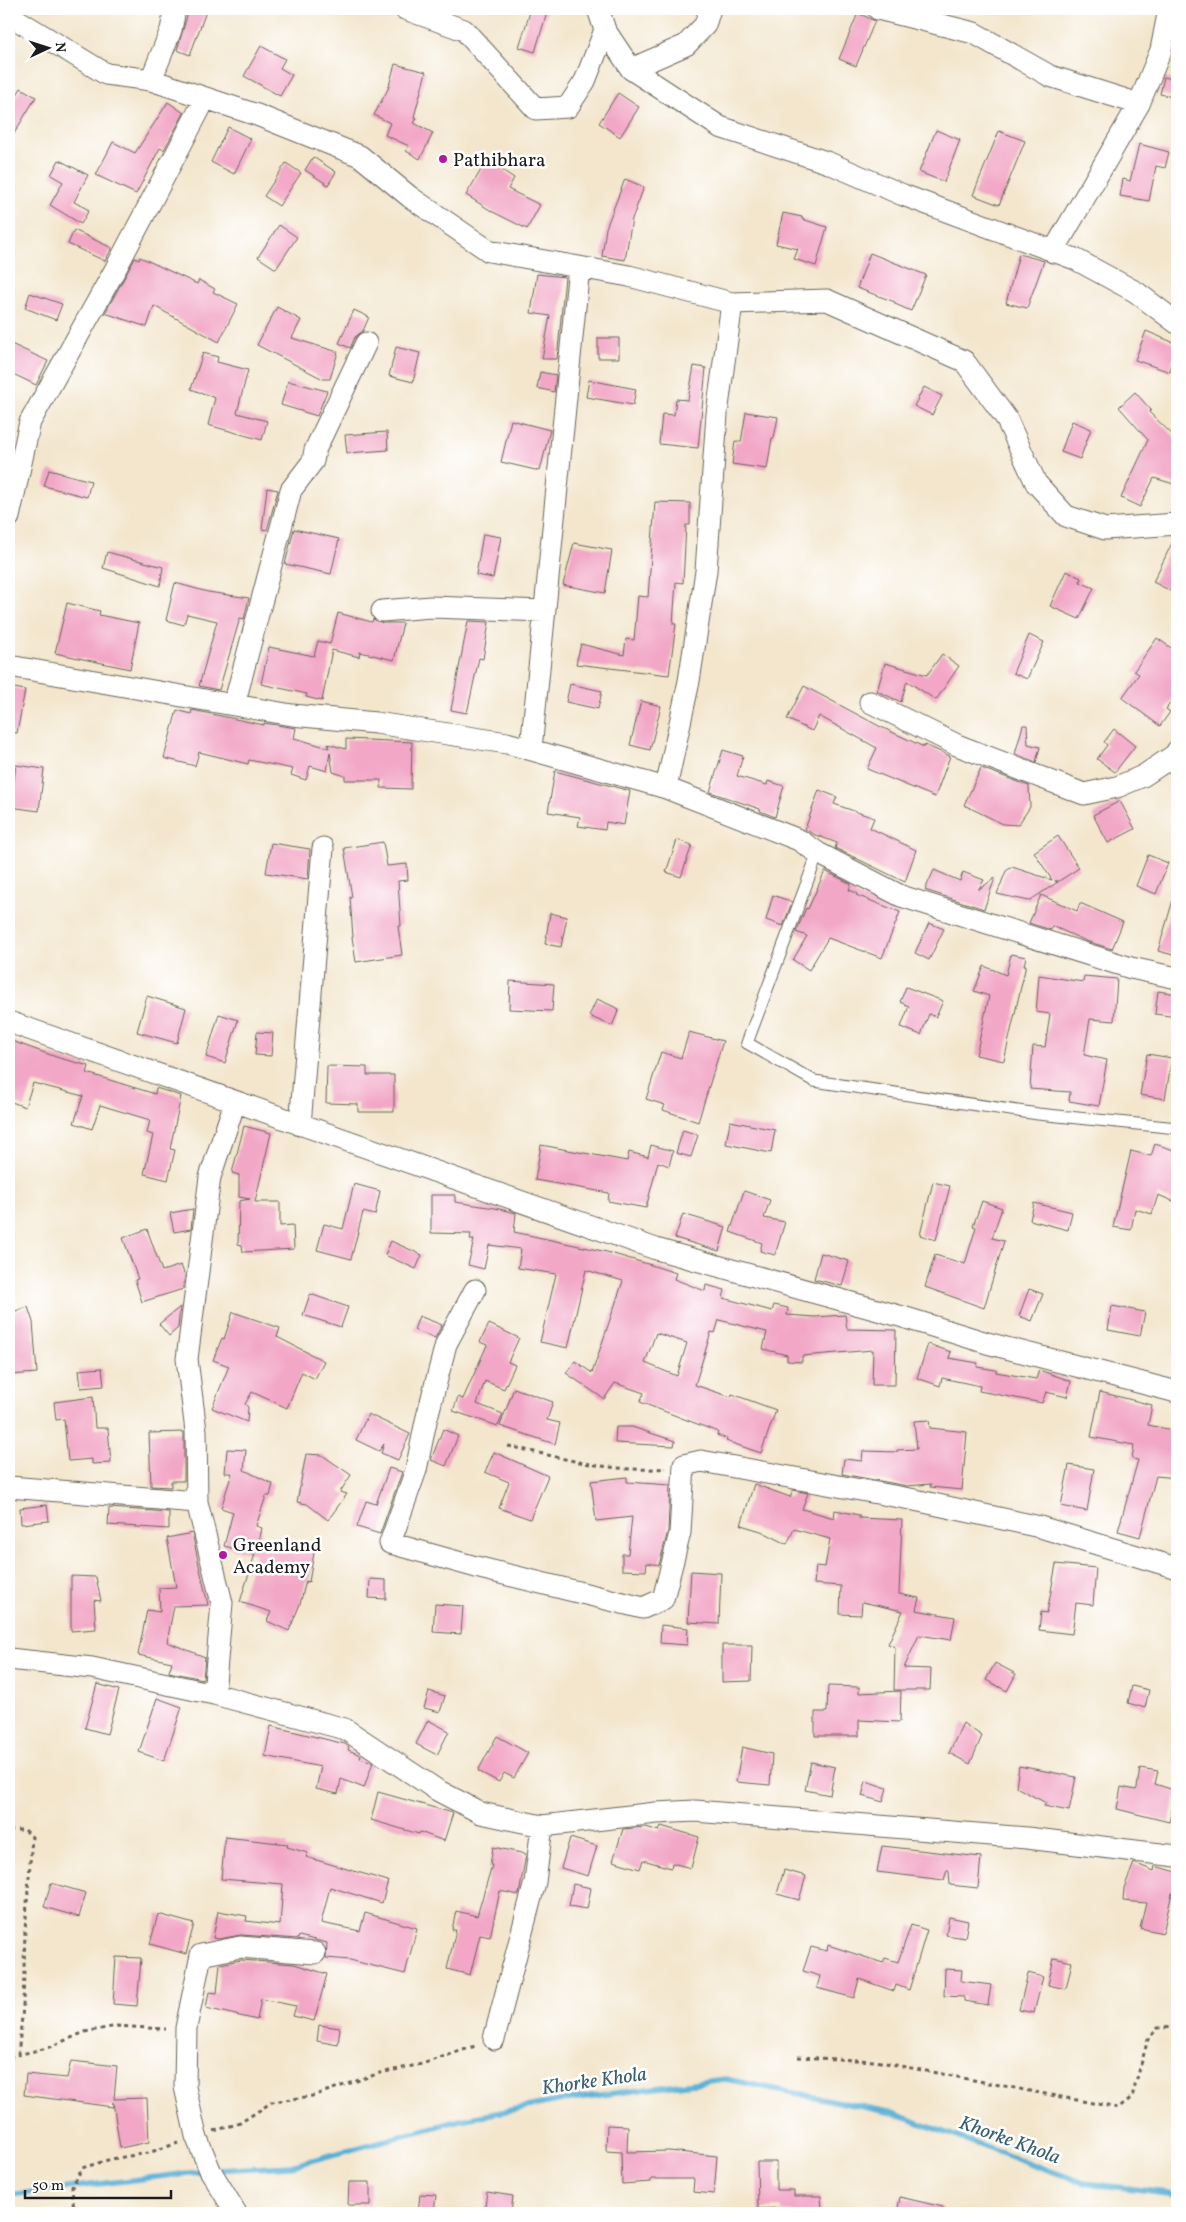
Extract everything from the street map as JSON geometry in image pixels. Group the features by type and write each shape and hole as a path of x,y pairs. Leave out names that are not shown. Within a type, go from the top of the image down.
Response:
{"street":[{"path":"152,80 171,30 174,9"},
{"path":"405,9 464,30 536,109 568,107 585,81 605,30"},
{"path":"598,9 605,30 632,69 720,127 829,163 903,194 1076,260 1136,292 1177,323"},
{"path":"632,69 686,45 706,25 710,9"},
{"path":"878,9 974,33 1050,76 1139,104"},
{"path":"1054,252 1139,104 1161,50 1169,9"},
{"path":"9,15 106,74 152,80 257,115 360,156 410,197 489,251 539,262 629,276 732,303 828,300 964,361 1006,418 1036,483 1066,516 1105,529 1177,524"},
{"path":"9,517 30,422 116,268 205,99"},
{"path":"531,749 579,267"},
{"path":"666,788 689,681 706,571 717,414 732,303"},
{"path":"234,705 291,490 313,461 315,450 366,343"},
{"path":"382,611 431,607 544,611"},
{"path":"9,666 292,715 376,723 507,742 666,788 799,840 818,853 901,896 1131,968 1177,978"},
{"path":"870,702 957,746 1084,794 1117,787 1143,776 1176,754 1177,751"},
{"path":"300,1125 323,848"},
{"path":"9,1022 656,1249 902,1317 987,1343 1177,1392"},
{"path":"214,1694 222,1603 196,1502 196,1431 187,1359 210,1177 235,1102"},
{"path":"476,1290 446,1344 426,1421 416,1470 390,1543 476,1567 643,1608 663,1599 680,1533 684,1465 702,1461 910,1499 1040,1527 1177,1568"},
{"path":"9,1487 196,1502"},
{"path":"9,1659 92,1668 214,1694 345,1729 437,1790 481,1813 542,1826 656,1813 695,1812 1027,1838 1177,1856"},
{"path":"494,2039 535,1882 542,1826"},
{"path":"236,2213 210,2170 196,2136 186,2087 186,2028 201,1955 240,1947 315,1953"}],"lane":[{"path":"818,853 747,1043 814,1081 1038,1114 1177,1128"}],"path":[{"path":"508,1446 594,1466 650,1470 684,1465"},
{"path":"9,1830 25,1830 32,1837 25,1930 23,2007 18,2055"},
{"path":"798,2057 876,2061 1118,2108 1132,2097 1148,2039 1158,2028 1177,2027"},
{"path":"9,2057 47,2048 85,2032 109,2028 156,2030 186,2028"},
{"path":"74,2213 72,2187 82,2168 111,2159 148,2153 240,2123 272,2102 312,2096 380,2073 422,2064 494,2039"}],"building":[{"path":"189,9 207,9 190,55 177,50"},
{"path":"531,9 548,9 535,52 519,47"},
{"path":"858,13 875,21 856,66 839,59"},
{"path":"261,46 285,59 280,68 292,75 280,96 244,76"},
{"path":"395,64 426,72 414,117 417,118 414,123 433,133 420,159 406,151 409,146 385,135 390,123 374,115 388,89"},
{"path":"1164,77 1177,80 1177,98 1160,94"},
{"path":"21,88 36,97 9,142 9,108"},
{"path":"618,93 639,107 620,137 599,123"},
{"path":"168,102 184,113 164,150 160,148 136,194 96,175 113,142 135,153"},
{"path":"228,127 251,139 234,174 211,162"},
{"path":"936,130 960,140 944,182 919,172"},
{"path":"999,131 1025,141 999,205 973,195"},
{"path":"1139,144 1169,152 1165,168 1156,166 1149,201 1120,196 1123,179 1130,181"},
{"path":"313,157 336,172 328,185 305,170"},
{"path":"59,160 88,175 74,202 89,210 81,224 50,205 63,182 51,175"},
{"path":"487,160 514,178 508,189 540,205 527,229 493,212 466,195"},
{"path":"286,163 301,173 279,206 264,196"},
{"path":"625,179 644,187 632,219 625,260 602,256 606,228"},
{"path":"783,213 802,217 802,219 827,227 816,266 794,259 798,249 776,244"},
{"path":"279,225 297,237 276,269 258,257"},
{"path":"74,230 112,248 105,261 68,244"},
{"path":"870,253 926,275 911,311 895,304 895,302 857,288"},
{"path":"1019,254 1044,261 1027,308 1006,303"},
{"path":"140,257 197,284 199,280 215,289 213,292 238,304 219,342 154,306 147,327 105,313 135,258 139,260"},
{"path":"537,274 565,277 557,359 542,359 550,316 531,313"},
{"path":"30,293 62,304 56,320 25,308"},
{"path":"277,307 301,320 292,338 338,352 330,379 323,379 257,345"},
{"path":"354,310 369,317 363,331 355,337 350,348 339,343"},
{"path":"1146,331 1177,344 1170,372 1135,360"},
{"path":"598,338 619,338 619,358 598,358"},
{"path":"9,343 48,361 36,385 9,372"},
{"path":"396,347 420,353 413,382 389,376"},
{"path":"203,353 218,357 217,362 248,370 237,413 267,421 262,440 208,425 215,398 191,389"},
{"path":"694,366 706,368 698,448 659,444 662,414 674,415 676,399 688,400"},
{"path":"540,372 556,375 554,392 537,388"},
{"path":"589,380 636,389 633,405 586,397"},
{"path":"288,381 327,391 317,416 281,405"},
{"path":"924,387 942,396 932,415 914,406"},
{"path":"1135,392 1151,410 1149,412 1177,439 1177,485 1154,478 1140,507 1121,498 1148,440 1119,407"},
{"path":"746,412 778,417 774,438 772,438 767,469 732,464 735,441 741,442"},
{"path":"511,420 550,430 540,471 501,462"},
{"path":"1072,421 1091,429 1080,459 1061,452"},
{"path":"387,432 388,450 347,453 345,435"},
{"path":"49,470 91,481 87,497 44,486"},
{"path":"267,488 278,490 267,530 262,529"},
{"path":"655,502 690,503 690,525 686,525 683,583 676,582 673,624 676,624 669,675 576,664 581,644 624,655 626,639 634,640 638,596 648,597"},
{"path":"294,529 339,539 331,574 285,564"},
{"path":"483,534 501,537 493,578 476,575"},
{"path":"1175,537 1177,537 1177,594 1153,582"},
{"path":"574,543 612,550 605,593 563,585"},
{"path":"107,552 163,567 160,586 103,568"},
{"path":"1066,571 1081,578 1080,582 1094,588 1079,619 1050,606"},
{"path":"175,583 208,592 249,598 244,619 240,618 219,690 199,686 217,621 187,614 184,625 166,620"},
{"path":"67,603 100,611 99,615 139,623 130,669 55,653"},
{"path":"338,613 372,622 373,619 383,623 403,623 394,660 360,652 359,657 332,650 322,701 306,697 307,694 261,684 269,647 314,656 318,641 330,644"},
{"path":"468,621 489,622 483,659 479,658 467,713 451,710"},
{"path":"1029,635 1044,642 1027,679 1013,673"},
{"path":"1157,638 1177,652 1177,692 1166,709 1170,712 1160,726 1122,698 1139,674 1134,671"},
{"path":"942,654 959,666 936,700 907,681 901,702 877,691 885,663 927,675"},
{"path":"570,684 602,691 598,709 566,702"},
{"path":"804,686 879,726 924,747 925,745 950,756 935,797 867,769 877,748 819,716 812,731 787,719"},
{"path":"9,687 25,690 17,733 9,732"},
{"path":"641,701 661,706 650,750 630,745"},
{"path":"177,710 191,714 192,710 264,725 264,723 296,728 294,738 329,748 328,744 346,749 346,739 412,742 411,789 381,788 381,780 345,780 345,776 333,772 330,752 327,771 310,766 306,780 291,775 293,769 249,760 248,764 199,752 195,766 164,758"},
{"path":"1023,725 1027,725 1028,744 1040,747 1036,762 1015,754"},
{"path":"1114,729 1135,746 1115,772 1097,759 1107,745 1104,742"},
{"path":"723,750 743,756 737,776 767,785 768,781 784,786 775,817 760,811 760,809 710,792"},
{"path":"16,765 44,769 39,811 10,807"},
{"path":"981,768 1029,786 1030,807 1018,825 1003,824 964,805"},
{"path":"555,771 630,791 624,825 606,822 605,830 578,826 580,817 548,812"},
{"path":"819,790 837,797 834,804 874,818 870,828 916,850 905,882 835,848 837,843 805,829"},
{"path":"1120,801 1135,829 1108,843 1093,815"},
{"path":"1058,836 1079,868 1059,881 1055,881 1058,882 1029,901 997,894 1006,871 1012,867 1052,880 1034,852"},
{"path":"677,840 692,845 681,877 666,872"},
{"path":"383,842 387,866 407,864 408,880 398,881 401,926 398,926 402,955 356,962 352,937 350,897 352,897 344,848"},
{"path":"271,843 310,849 308,879 266,873"},
{"path":"1148,855 1168,863 1156,894 1136,886"},
{"path":"934,870 960,881 963,872 984,880 978,890 995,878 984,909 925,890"},
{"path":"825,871 851,884 849,890 857,893 856,895 900,912 882,958 828,938 809,970 793,960 807,936 796,932"},
{"path":"773,895 792,902 783,926 766,920"},
{"path":"1041,895 1077,911 1080,903 1123,922 1112,949 1086,941 1052,926 1051,930 1029,923"},
{"path":"1173,900 1177,900 1177,956 1158,951"},
{"path":"550,913 567,917 561,947 545,944"},
{"path":"929,923 944,929 929,960 915,953"},
{"path":"1011,954 1026,957 1024,965 1026,965 1004,1061 976,1055 989,996 974,991 984,966 1006,975"},
{"path":"1039,975 1083,982 1084,976 1117,979 1114,1021 1090,1019 1084,1055 1107,1060 1099,1106 1069,1101 1070,1092 1030,1089 1033,1046 1045,1047 1050,1014 1036,1012"},
{"path":"510,981 554,984 552,1011 509,1009"},
{"path":"906,987 943,1001 936,1017 929,1014 921,1035 901,1027 909,1006 900,1002"},
{"path":"1158,991 1177,994 1177,1017 1155,1014"},
{"path":"147,996 186,1008 177,1043 137,1032"},
{"path":"597,999 619,1009 612,1026 589,1016"},
{"path":"219,1014 238,1020 225,1063 206,1057"},
{"path":"257,1032 273,1033 271,1056 255,1055"},
{"path":"689,1032 723,1041 698,1122 663,1110 665,1105 646,1099 661,1052 681,1058"},
{"path":"9,1040 59,1058 89,1066 87,1073 155,1094 156,1088 181,1096 170,1149 175,1150 168,1180 144,1174 153,1135 147,1133 150,1120 100,1105 92,1129 74,1123 83,1096 33,1083 25,1107 9,1101"},
{"path":"1147,1054 1172,1058 1165,1099 1140,1095"},
{"path":"327,1066 367,1067 367,1075 394,1075 394,1112 358,1112 358,1104 326,1103"},
{"path":"730,1121 775,1130 771,1153 726,1144"},
{"path":"244,1126 271,1133 255,1202 280,1202 280,1226 293,1225 294,1249 243,1252 242,1245 238,1244 239,1201 250,1199 239,1197 239,1175 232,1173"},
{"path":"683,1130 698,1135 691,1157 676,1153"},
{"path":"1155,1144 1177,1151 1177,1189 1173,1201 1158,1195 1152,1214 1135,1209 1131,1230 1113,1227 1131,1151 1151,1156"},
{"path":"541,1145 627,1161 629,1152 648,1157 651,1145 673,1151 669,1166 658,1162 646,1208 608,1201 609,1193 535,1180"},
{"path":"933,1182 950,1186 936,1240 920,1235"},
{"path":"354,1184 380,1191 375,1215 363,1212 351,1259 317,1250 324,1224 343,1229"},
{"path":"744,1191 770,1200 764,1218 785,1222 775,1255 760,1251 762,1243 730,1232"},
{"path":"431,1195 455,1195 455,1202 516,1213 514,1232 607,1252 651,1265 676,1273 674,1279 705,1291 706,1285 725,1290 723,1298 772,1311 774,1305 788,1308 787,1315 815,1317 845,1315 847,1329 896,1330 895,1385 872,1385 873,1350 802,1356 802,1362 787,1361 787,1355 763,1349 767,1332 719,1320 715,1333 711,1332 695,1385 731,1397 732,1394 776,1410 761,1453 726,1441 727,1439 717,1435 718,1432 640,1402 644,1393 615,1383 604,1399 566,1373 575,1361 592,1373 623,1281 586,1270 568,1348 540,1342 556,1274 518,1268 521,1249 489,1245 484,1269 468,1265 474,1240 470,1240 471,1234 431,1233","holes":["656,1333 687,1343 677,1376 645,1363"]},
{"path":"982,1201 1002,1208 992,1238 1004,1241 984,1308 925,1287 935,1255 965,1264 976,1227 973,1226"},
{"path":"1034,1203 1072,1212 1068,1230 1030,1220"},
{"path":"193,1209 191,1229 174,1232 170,1213"},
{"path":"683,1214 726,1227 719,1251 675,1238"},
{"path":"147,1229 162,1271 181,1265 185,1276 183,1289 142,1302 135,1280 138,1279 123,1238"},
{"path":"391,1241 422,1255 416,1269 385,1255"},
{"path":"821,1253 849,1261 842,1286 814,1279"},
{"path":"1029,1289 1043,1294 1032,1321 1019,1316"},
{"path":"310,1294 348,1307 341,1327 303,1315"},
{"path":"1112,1306 1145,1312 1140,1336 1108,1330"},
{"path":"28,1307 33,1322 37,1373 9,1375 9,1313"},
{"path":"180,1307 178,1328 169,1336 159,1324"},
{"path":"233,1312 280,1328 277,1337 324,1361 315,1379 302,1372 287,1408 252,1392 245,1404 248,1407 247,1422 212,1408 229,1366 213,1360 222,1338 224,1339"},
{"path":"419,1316 442,1325 435,1338 414,1330"},
{"path":"489,1324 519,1338 508,1362 515,1365 504,1389 485,1381 477,1404 503,1414 498,1426 453,1411 458,1397 463,1399 487,1345 480,1342"},
{"path":"928,1344 951,1352 949,1358 978,1363 977,1367 996,1370 996,1372 1036,1379 1039,1370 1071,1381 1067,1397 1046,1392 1042,1403 979,1391 980,1386 942,1378 940,1386 917,1378"},
{"path":"102,1368 104,1386 81,1388 79,1370"},
{"path":"514,1388 553,1402 547,1420 560,1423 555,1444 500,1426"},
{"path":"1100,1392 1152,1405 1148,1425 1177,1431 1177,1478 1156,1476 1140,1537 1118,1531 1138,1460 1132,1459 1134,1445 1091,1437"},
{"path":"93,1397 95,1428 108,1428 111,1463 92,1464 92,1459 68,1461 64,1419 56,1420 54,1402"},
{"path":"368,1414 410,1434 398,1460 381,1453 384,1444 379,1451 356,1440"},
{"path":"929,1420 930,1428 967,1432 962,1490 930,1487 931,1484 907,1486 842,1474 844,1459 862,1461 863,1451 897,1452 897,1450 917,1449 914,1421"},
{"path":"616,1427 632,1427 675,1441 674,1446 615,1443"},
{"path":"443,1429 458,1436 446,1466 431,1460"},
{"path":"184,1432 184,1481 171,1481 171,1487 151,1486 149,1433"},
{"path":"227,1449 246,1450 244,1470 273,1484 270,1496 266,1496 256,1526 262,1528 259,1542 288,1550 289,1542 315,1547 309,1582 306,1581 300,1604 289,1631 267,1621 271,1612 240,1602 255,1554 224,1546 233,1512 221,1508 232,1473 225,1473"},
{"path":"494,1452 548,1476 530,1519 499,1508 509,1482 485,1472"},
{"path":"306,1454 322,1455 351,1475 340,1492 347,1494 328,1520 307,1504 297,1502"},
{"path":"1069,1465 1094,1469 1087,1511 1061,1506"},
{"path":"389,1468 402,1472 380,1534 357,1527 366,1501 376,1504"},
{"path":"627,1477 627,1482 670,1485 668,1531 659,1565 647,1563 646,1571 622,1570 622,1554 628,1554 632,1517 596,1521 591,1481"},
{"path":"754,1484 790,1497 793,1490 808,1493 802,1509 834,1518 835,1510 859,1515 859,1518 902,1520 899,1594 919,1598 916,1610 955,1617 951,1640 919,1635 904,1668 931,1669 930,1690 894,1690 895,1647 888,1644 903,1611 862,1602 861,1615 840,1614 841,1586 814,1584 816,1566 825,1567 830,1539 794,1529 787,1544 761,1531 741,1525"},
{"path":"47,1505 49,1521 21,1524 20,1508"},
{"path":"109,1508 169,1512 169,1529 108,1525"},
{"path":"192,1533 208,1605 174,1606 167,1642 205,1657 203,1679 169,1672 172,1662 138,1655 147,1610 160,1612 159,1588 176,1587 167,1538"},
{"path":"1056,1564 1096,1568 1093,1605 1076,1603 1072,1634 1039,1630 1041,1612 1047,1613"},
{"path":"691,1571 721,1573 719,1624 688,1622"},
{"path":"71,1576 96,1577 101,1601 94,1600 96,1629 71,1631"},
{"path":"370,1579 386,1580 386,1599 369,1598"},
{"path":"435,1604 463,1606 461,1634 433,1632"},
{"path":"661,1625 688,1628 687,1645 660,1643"},
{"path":"722,1645 752,1645 751,1681 722,1682"},
{"path":"995,1663 1016,1674 1007,1691 986,1680"},
{"path":"97,1684 119,1690 107,1734 85,1728"},
{"path":"828,1686 859,1687 859,1693 901,1691 900,1722 859,1720 859,1736 815,1736 815,1712 827,1712"},
{"path":"1132,1686 1149,1690 1145,1708 1128,1703"},
{"path":"429,1691 445,1696 440,1712 424,1708"},
{"path":"157,1698 182,1707 164,1761 139,1752"},
{"path":"428,1720 449,1731 437,1755 416,1744"},
{"path":"963,1723 982,1736 970,1764 949,1753"},
{"path":"271,1726 345,1744 349,1747 348,1750 361,1755 360,1758 373,1762 364,1788 341,1779 338,1794 316,1789 321,1767 265,1756"},
{"path":"497,1736 528,1753 514,1778 504,1773 499,1782 478,1771"},
{"path":"742,1747 772,1754 770,1785 736,1782"},
{"path":"811,1762 835,1767 830,1795 805,1790"},
{"path":"1019,1766 1076,1777 1069,1811 1044,1806 1046,1803 1016,1787"},
{"path":"1140,1768 1158,1771 1155,1784 1177,1791 1169,1822 1117,1809 1121,1787 1136,1790"},
{"path":"866,1781 887,1788 883,1802 862,1796"},
{"path":"378,1792 453,1813 444,1841 420,1832 419,1834 371,1820"},
{"path":"661,1826 699,1837 691,1868 672,1863 671,1868 643,1860 640,1869 613,1861 623,1829 646,1827 659,1831"},
{"path":"225,1837 288,1844 287,1847 308,1853 306,1857 388,1881 382,1903 330,1887 321,1923 360,1931 365,1913 417,1928 405,1974 350,1960 326,1958 327,1943 299,1936 298,1939 241,1935 219,1939 213,1938 218,1911 247,1916 246,1921 280,1925 283,1884 221,1879"},
{"path":"570,1838 597,1846 588,1876 561,1868"},
{"path":"882,1846 981,1857 978,1888 950,1885 949,1870 947,1870 944,1880 877,1872"},
{"path":"493,1847 526,1854 519,1895 500,1891 490,1937 480,1935 470,1975 447,1969 456,1930 452,1930 456,1911 477,1916 492,1865 490,1865"},
{"path":"1134,1863 1154,1871 1155,1866 1177,1872 1177,1894 1172,1893 1163,1933 1140,1928 1146,1903 1123,1901 1124,1888"},
{"path":"784,1870 806,1876 799,1900 777,1894"},
{"path":"51,1883 86,1893 79,1917 44,1907"},
{"path":"573,1884 591,1888 587,1909 569,1906"},
{"path":"158,1914 194,1924 186,1954 150,1944"},
{"path":"949,1917 968,1921 965,1938 946,1935"},
{"path":"911,1925 927,1930 909,1990 896,1985 894,1991 859,1979 854,1998 817,1988 820,1976 803,1971 811,1947 827,1951 828,1945 883,1963 885,1958 898,1962"},
{"path":"116,1957 141,1958 137,2006 113,2004"},
{"path":"1054,1958 1072,1962 1066,1989 1048,1985"},
{"path":"241,1960 294,1964 327,1974 314,2021 293,2016 296,2006 261,1999 257,2020 206,2008 209,1992 217,1993 220,1964"},
{"path":"945,1969 962,1970 961,1981 991,1985 988,2005 964,2001 964,1997 944,1996"},
{"path":"1028,1973 1043,1977 1034,2013 1019,2010"},
{"path":"319,2025 340,2028 338,2045 317,2041"},
{"path":"71,2061 117,2066 114,2099 147,2098 149,2142 120,2148 113,2102 113,2107 24,2095 26,2074 67,2078"},
{"path":"607,2125 628,2126 627,2152 669,2151 717,2156 714,2194 693,2192 694,2179 651,2179 651,2182 622,2184 621,2152 606,2151"},
{"path":"757,2162 776,2162 776,2190 794,2190 794,2196 821,2196 822,2212 782,2212 782,2208 758,2209"},
{"path":"349,2182 370,2182 370,2205 348,2205"},
{"path":"487,2192 513,2196 511,2213 484,2213"},
{"path":"420,2194 436,2195 434,2213 418,2213"},
{"path":"900,2197 943,2207 943,2213 897,2213"}],"waterway":[{"name":"Khorke Khola","path":"215,2170 291,2166 460,2120 562,2100 725,2079 889,2112 1084,2183 1177,2194"},
{"name":"Khorke Khola","path":"9,2195 206,2171"}],"place":[{"name":"Pathibhara","path":"443,159"},
{"name":"Greenland Academy","path":"223,1555"}]}
